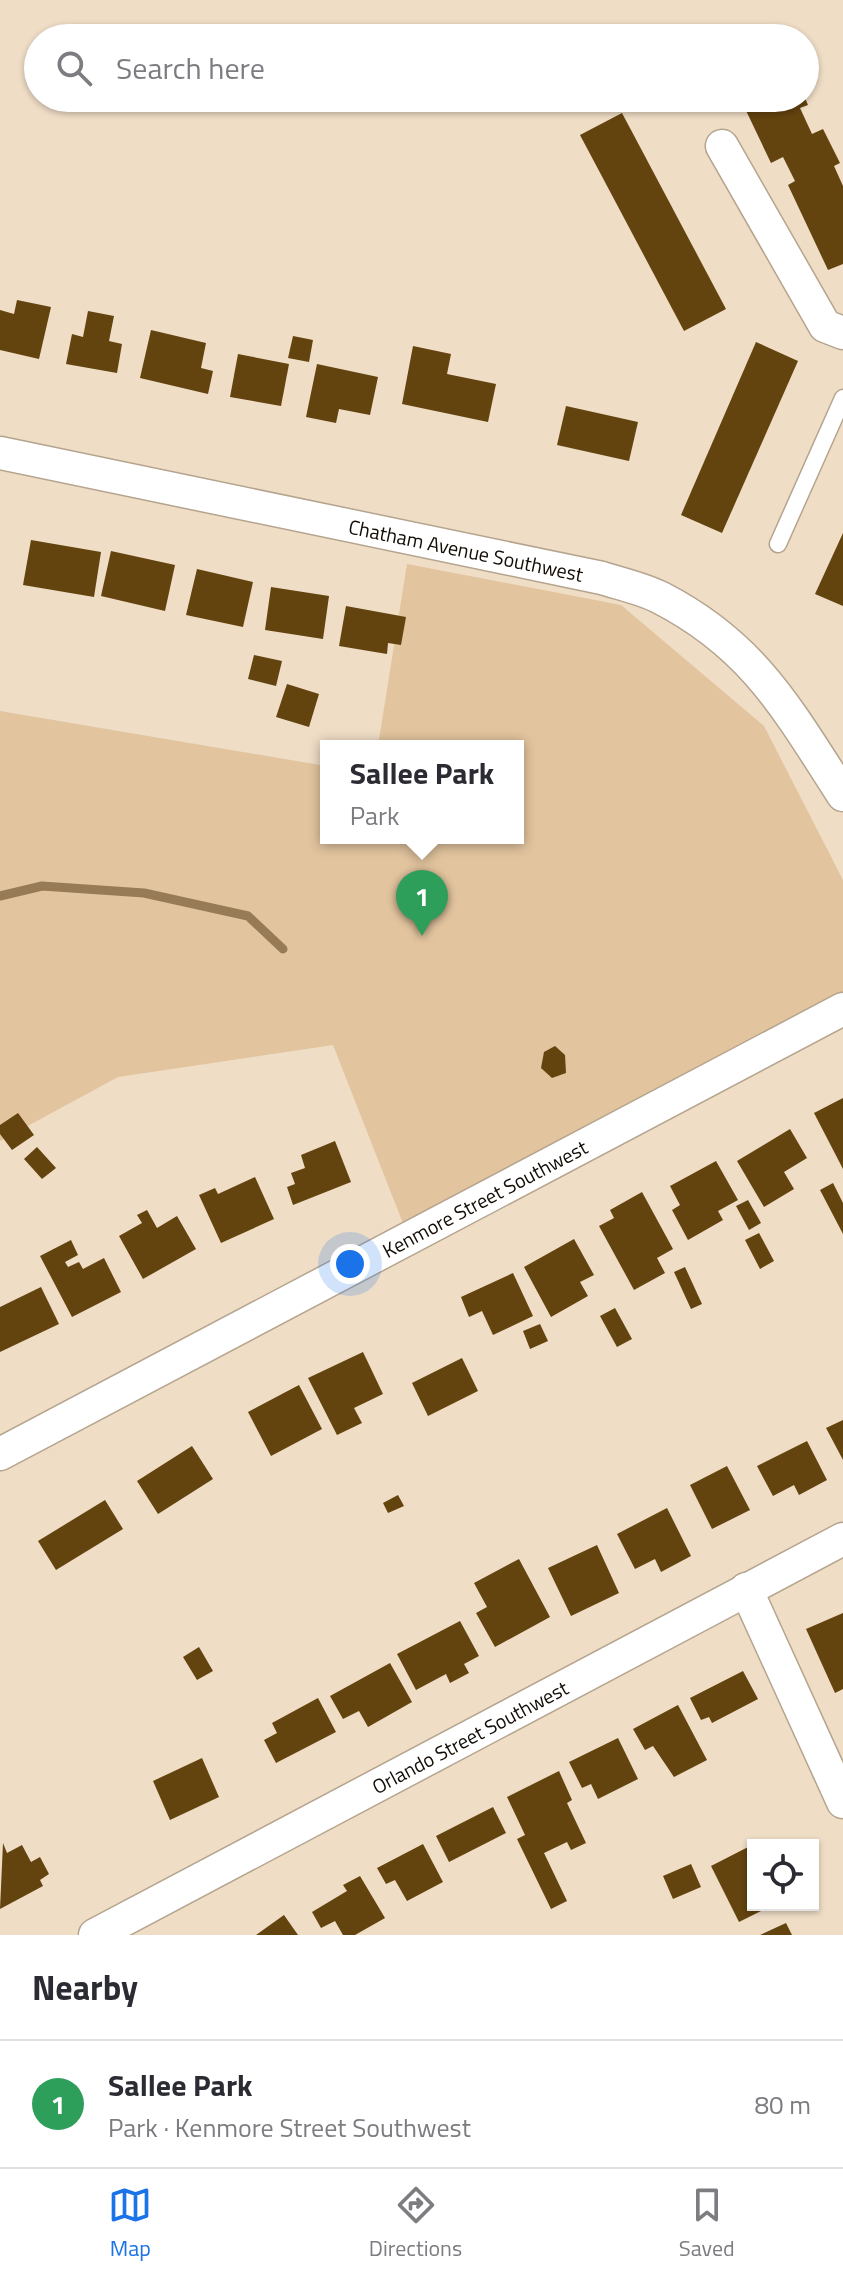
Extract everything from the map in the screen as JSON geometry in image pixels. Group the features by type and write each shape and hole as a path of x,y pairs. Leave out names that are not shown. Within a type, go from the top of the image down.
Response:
{"street":[{"path":"722,146 825,326 843,333"},
{"name":"Chatham Avenue Southwest","path":"0,453 602,578 659,596 723,634 771,683 843,795"},
{"name":"Kenmore Street Southwest","path":"0,1454 843,1009"},
{"name":"Orlando Street Southwest","path":"95,1935 843,1539"},
{"path":"746,1589 843,1802"}],"lane":[{"path":"778,544 843,398"}],"shaded area":[{"path":"407,564 621,605 764,726 843,880 843,992 406,1231 333,1045 118,1077 0,1141 0,711 320,765 320,844 524,844 524,740 379,740"}],"building":[{"path":"747,112 802,112 812,134 823,129 840,163 834,166 843,186 843,264 828,270 788,185 795,181 783,157 771,163"},
{"path":"622,113 726,309 684,331 580,135"},
{"path":"17,300 51,307 39,359 0,350 0,310 14,314"},
{"path":"88,311 114,316 109,341 122,344 117,373 66,364 72,334 83,337"},
{"path":"151,330 206,343 201,368 213,371 208,394 140,378"},
{"path":"293,336 313,340 309,362 288,358"},
{"path":"756,342 798,361 722,533 681,515"},
{"path":"413,346 451,354 447,374 496,384 488,422 402,404"},
{"path":"238,354 289,364 281,406 230,397"},
{"path":"317,364 378,377 370,415 339,409 336,423 306,417"},
{"path":"566,406 638,422 629,461 557,445"},
{"path":"843,533 843,606 815,594"},
{"path":"31,540 101,552 94,597 23,585"},
{"path":"111,551 175,565 165,611 101,596"},
{"path":"197,569 253,582 243,627 186,615"},
{"path":"271,587 329,596 323,639 265,630"},
{"path":"346,606 406,617 401,645 388,643 387,654 339,646"},
{"path":"254,655 282,661 276,686 248,679"},
{"path":"287,684 319,694 309,727 276,717"},
{"path":"555,1046 565,1055 566,1073 552,1078 541,1068 544,1052"},
{"path":"843,1098 843,1169 814,1113"},
{"path":"18,1113 34,1135 12,1150 0,1134 0,1125"},
{"path":"790,1129 807,1158 784,1172 794,1189 764,1207 737,1161"},
{"path":"335,1141 351,1182 293,1205 287,1187 295,1184 291,1173 305,1168 301,1155"},
{"path":"37,1147 56,1168 42,1179 24,1159"},
{"path":"716,1161 738,1200 718,1211 723,1220 688,1240 672,1210 680,1205 670,1186"},
{"path":"255,1177 274,1219 221,1243 199,1195 215,1188 218,1194"},
{"path":"833,1183 843,1203 843,1234 820,1190"},
{"path":"642,1192 673,1249 657,1258 665,1273 634,1290 599,1226 614,1218 610,1210"},
{"path":"748,1200 761,1223 749,1230 736,1206"},
{"path":"147,1210 157,1228 177,1216 196,1249 143,1279 119,1236 142,1223 137,1215"},
{"path":"759,1233 774,1261 760,1269 745,1240"},
{"path":"574,1239 594,1275 580,1282 588,1296 551,1317 524,1267"},
{"path":"71,1240 78,1255 65,1262 68,1267 79,1262 83,1269 104,1258 121,1292 72,1317 40,1256"},
{"path":"685,1267 702,1304 691,1309 674,1272"},
{"path":"513,1273 533,1316 493,1335 482,1311 469,1317 461,1297"},
{"path":"41,1287 59,1324 0,1352 0,1307"},
{"path":"615,1308 632,1339 617,1347 600,1316"},
{"path":"540,1324 548,1341 530,1349 523,1331"},
{"path":"363,1352 383,1394 354,1408 362,1423 337,1435 308,1378"},
{"path":"462,1358 478,1391 428,1416 412,1383"},
{"path":"299,1385 322,1429 271,1456 248,1412"},
{"path":"843,1420 843,1460 826,1428"},
{"path":"807,1441 827,1480 799,1495 794,1485 773,1496 757,1466"},
{"path":"192,1446 213,1479 158,1514 137,1481"},
{"path":"727,1466 750,1510 712,1529 690,1485"},
{"path":"398,1495 404,1506 388,1513 383,1503"},
{"path":"105,1500 123,1529 56,1570 38,1541"},
{"path":"667,1508 691,1556 661,1572 655,1559 635,1569 617,1534"},
{"path":"597,1545 619,1593 571,1616 548,1568"},
{"path":"519,1559 550,1617 495,1647 476,1613 487,1607 474,1583"},
{"path":"843,1613 843,1689 835,1693 806,1629"},
{"path":"460,1621 479,1656 464,1664 469,1673 450,1683 446,1674 416,1690 397,1654"},
{"path":"199,1647 213,1671 197,1680 183,1657"},
{"path":"390,1663 412,1702 368,1727 359,1711 343,1719 330,1696"},
{"path":"743,1671 758,1699 712,1723 709,1717 701,1720 690,1698"},
{"path":"318,1698 336,1732 276,1763 264,1740 277,1733 272,1723"},
{"path":"678,1705 707,1760 674,1777 653,1746 645,1750 633,1729"},
{"path":"618,1738 638,1779 598,1799 591,1784 582,1788 569,1762"},
{"path":"202,1758 219,1797 170,1820 153,1781"},
{"path":"559,1771 572,1800 567,1803 586,1843 571,1850 567,1842 544,1853 567,1901 551,1909 517,1839 525,1835 507,1797"},
{"path":"493,1807 506,1833 449,1862 436,1836"},
{"path":"3,1843 7,1853 22,1845 31,1862 40,1857 49,1874 40,1880 43,1886 0,1909"},
{"path":"423,1844 443,1882 407,1901 395,1880 386,1884 377,1868"},
{"path":"747,1848 747,1911 761,1911 739,1922 711,1866"},
{"path":"691,1864 701,1887 673,1899 663,1876"},
{"path":"360,1876 385,1918 355,1935 343,1935 335,1921 321,1928 312,1912 347,1891 343,1885"},
{"path":"284,1915 298,1935 256,1935"},
{"path":"786,1923 792,1935 760,1935"}],"waterway":[{"path":"0,896 42,886 144,893 248,916 283,949"}],"place":[{"name":"Sallee Park","path":"422,936"}]}
